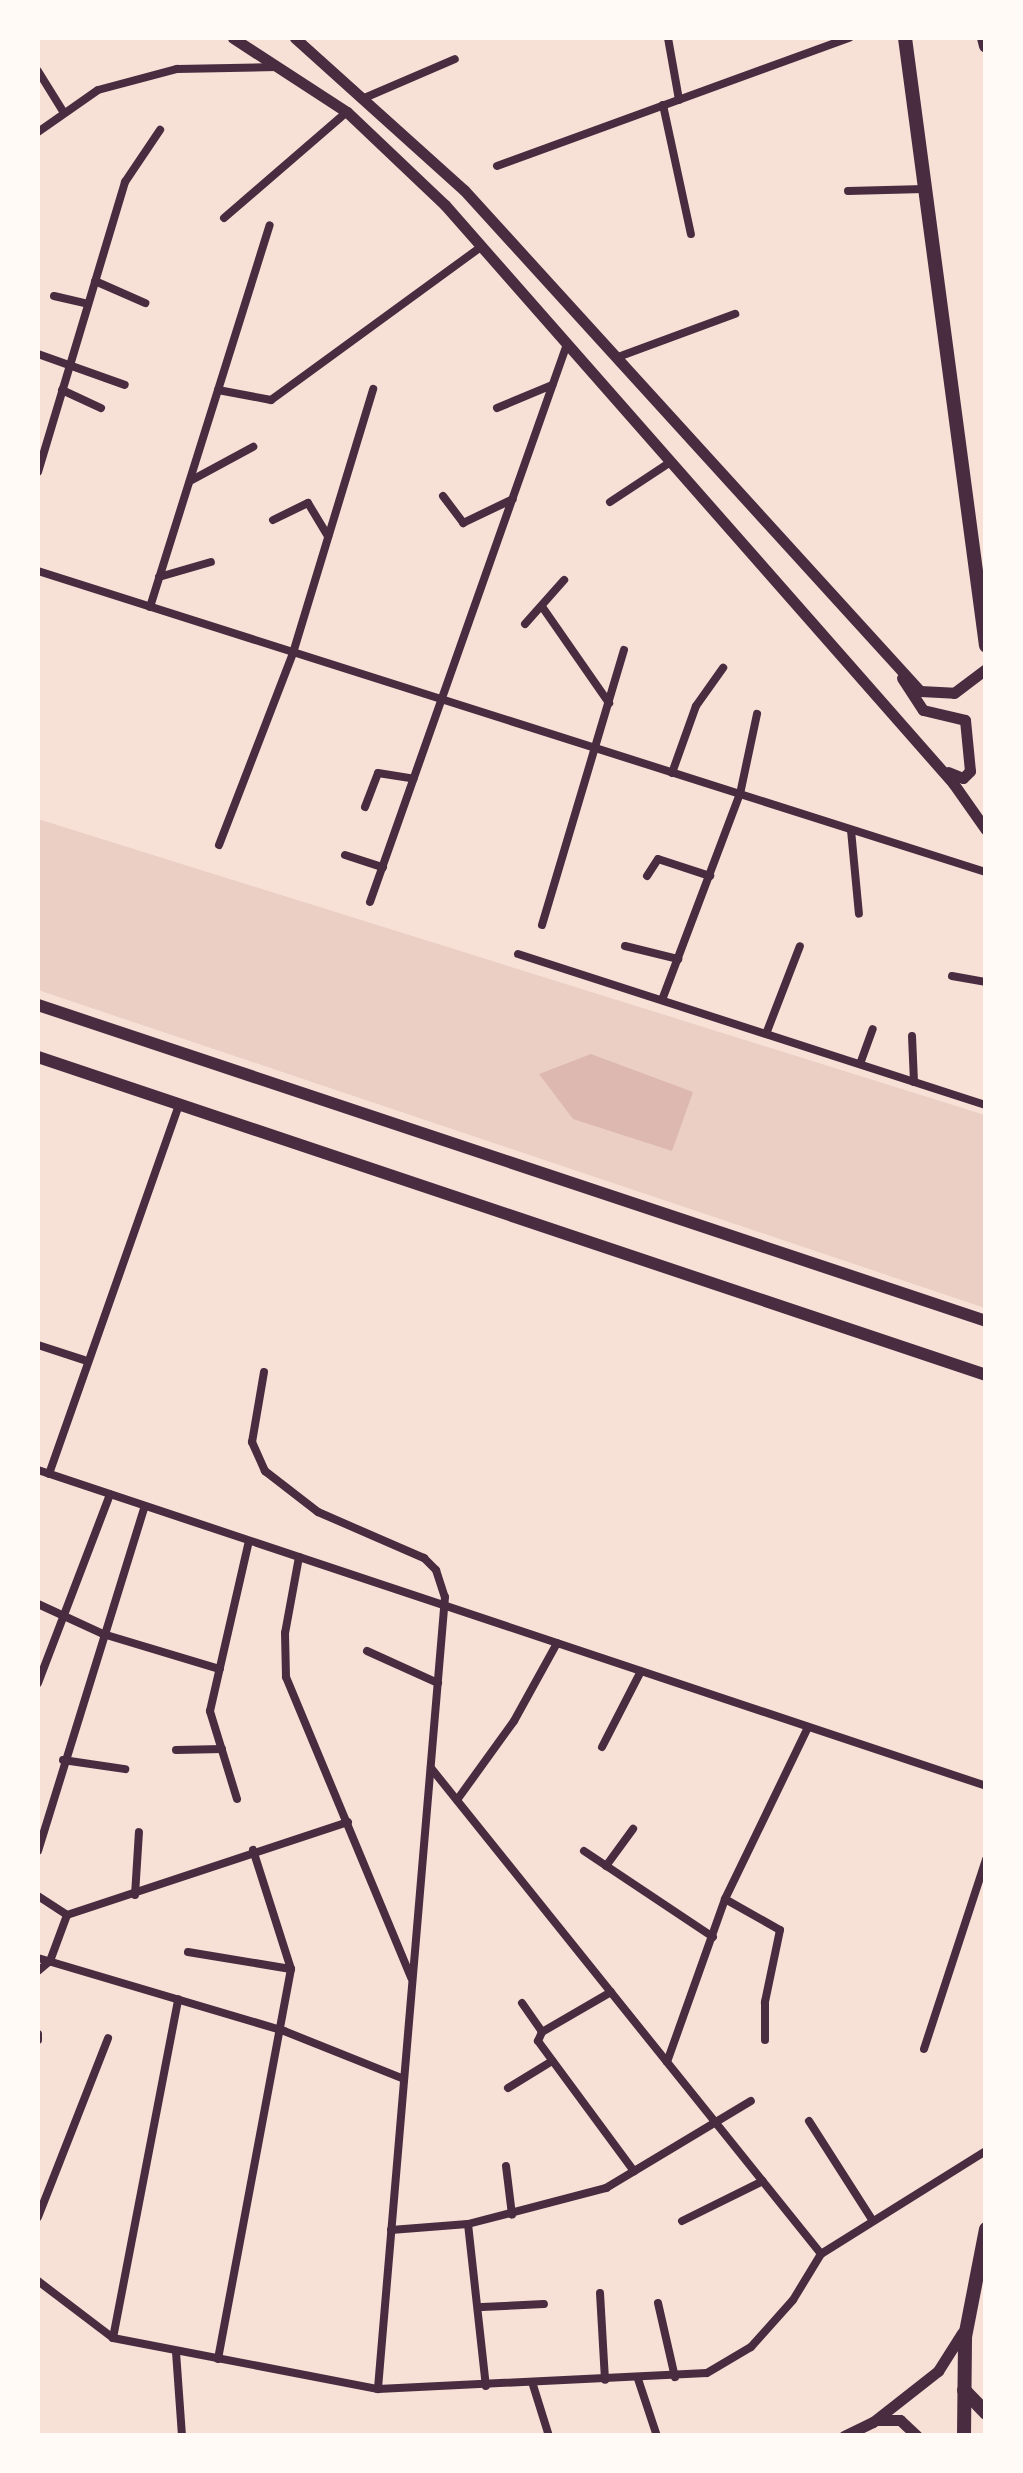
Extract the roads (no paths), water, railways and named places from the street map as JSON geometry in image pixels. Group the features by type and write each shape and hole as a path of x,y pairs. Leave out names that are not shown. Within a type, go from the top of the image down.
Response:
{"highway":[{"path":"905,38 986,646"},
{"path":"984,38 986,46"},
{"path":"964,2436 962,2385 968,2315 986,2229"},
{"path":"962,2385 986,2413"}],"main road":[{"path":"232,38 347,112 482,246 936,764 986,830"},
{"path":"295,38 304,52 447,172 568,300 920,691 934,696 962,690 986,668"},
{"path":"282,67 304,52"},
{"path":"892,660 923,710 965,720 968,774 956,777 936,764"},
{"path":"38,1005 986,1321"},
{"path":"38,1057 986,1375"},
{"path":"844,2436 872,2422 948,2361 968,2315"},
{"path":"872,2422 900,2420 917,2436"}],"street":[{"path":"668,38 679,100"},
{"path":"497,166 849,38"},
{"path":"362,99 454,59"},
{"path":"38,132 98,90 177,70 282,67"},
{"path":"38,72 64,113"},
{"path":"663,105 692,234"},
{"path":"224,218 347,112"},
{"path":"38,472 124,182 160,130"},
{"path":"848,191 925,189"},
{"path":"150,607 270,225"},
{"path":"218,390 271,400 482,246"},
{"path":"95,281 145,303"},
{"path":"54,296 88,304"},
{"path":"618,357 734,314"},
{"path":"370,902 567,344"},
{"path":"38,354 125,385"},
{"path":"497,408 552,385"},
{"path":"219,845 293,652 373,389"},
{"path":"62,390 100,408"},
{"path":"38,434 48,438"},
{"path":"190,480 253,447"},
{"path":"610,502 670,463"},
{"path":"443,496 463,523 513,499"},
{"path":"274,520 308,502 328,536"},
{"path":"159,578 211,562"},
{"path":"38,571 986,872"},
{"path":"525,624 564,580"},
{"path":"543,608 609,702"},
{"path":"542,925 624,650"},
{"path":"672,773 696,706 722,668"},
{"path":"662,1000 740,794 758,714"},
{"path":"365,807 378,772 414,779"},
{"path":"852,830 858,914"},
{"path":"345,855 383,867"},
{"path":"648,876 658,859 710,876"},
{"path":"624,946 678,959"},
{"path":"766,1034 800,946"},
{"path":"518,954 986,1105"},
{"path":"952,976 986,982"},
{"path":"860,1064 873,1029"},
{"path":"912,1036 914,1082"},
{"path":"49,1474 84,1360 179,1104"},
{"path":"38,1345 84,1360"},
{"path":"264,1372 252,1442 265,1472 318,1512 424,1558 436,1570 446,1606 378,2388"},
{"path":"38,1470 986,1786"},
{"path":"38,1682 60,1611 110,1494"},
{"path":"38,1851 63,1760 145,1506"},
{"path":"237,1799 210,1711 249,1541"},
{"path":"300,1558 285,1633 286,1677 412,1982"},
{"path":"38,1604 103,1634 220,1669"},
{"path":"457,1800 514,1721 557,1643"},
{"path":"367,1651 438,1683"},
{"path":"602,1747 641,1671"},
{"path":"667,2062 725,1898 808,1726"},
{"path":"176,1750 222,1749"},
{"path":"63,1760 125,1770"},
{"path":"431,1768 821,2254"},
{"path":"38,1896 67,1915 135,1895 253,1850 348,1822"},
{"path":"606,1866 633,1829"},
{"path":"135,1895 139,1832"},
{"path":"218,2359 284,2031 291,1969 253,1850"},
{"path":"584,1851 713,1937"},
{"path":"924,2050 986,1859"},
{"path":"725,1898 780,1930 765,2002 765,2040"},
{"path":"38,1971 50,1962 67,1915"},
{"path":"188,1952 291,1969"},
{"path":"38,1958 284,2031 404,2078"},
{"path":"611,1992 542,2032 538,2041 634,2171"},
{"path":"114,2338 178,1999"},
{"path":"522,2003 542,2032"},
{"path":"38,2217 108,2038"},
{"path":"508,2088 552,2061"},
{"path":"391,2230 468,2224 606,2188 751,2101"},
{"path":"809,2121 870,2218"},
{"path":"38,2281 114,2338 378,2388 533,2385 707,2374 751,2347 793,2300 821,2254 870,2218 986,2151"},
{"path":"506,2166 512,2215"},
{"path":"682,2221 763,2181"},
{"path":"468,2224 482,2306 486,2386"},
{"path":"600,2293 605,2380"},
{"path":"658,2303 675,2377"},
{"path":"482,2306 544,2304"},
{"path":"176,2352 182,2436"},
{"path":"638,2378 657,2436"},
{"path":"533,2385 548,2436"}]}
